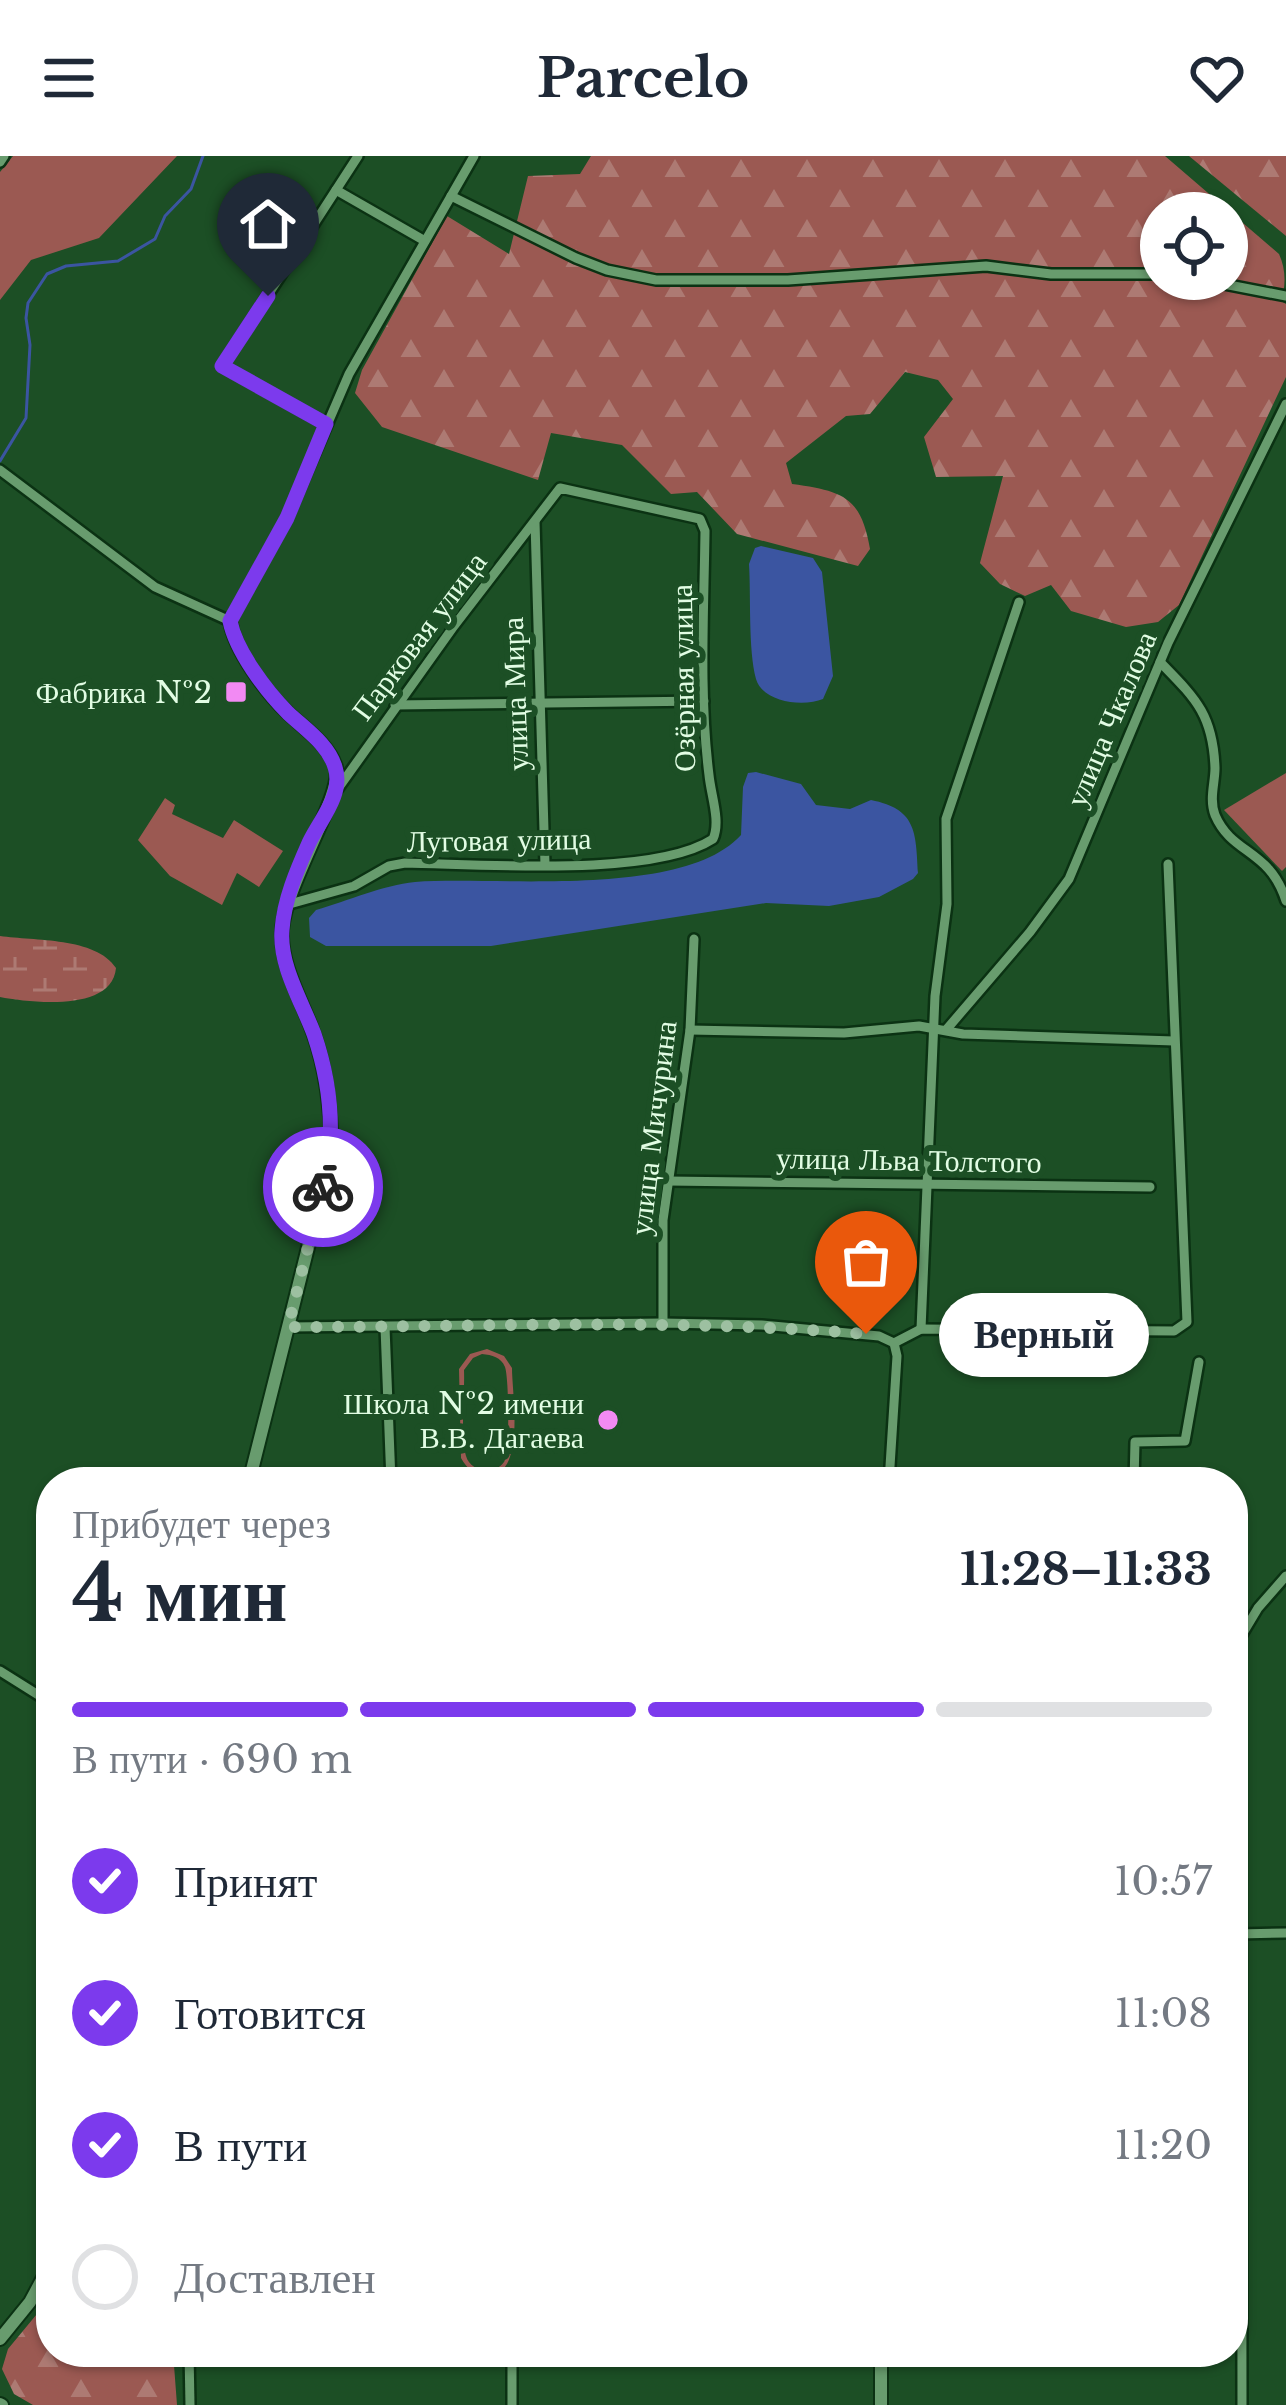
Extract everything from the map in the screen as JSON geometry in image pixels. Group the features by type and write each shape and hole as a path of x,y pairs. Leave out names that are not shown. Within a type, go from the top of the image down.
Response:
{"street":[{"path":"326,424 222,366 358,156"},
{"path":"230,621 287,518 349,374 474,156"},
{"path":"336,190 425,241"},
{"path":"451,196 576,259 656,280 788,280 986,266 1051,274 1140,274"},
{"path":"1248,289 1286,296"},
{"name":"улица Чкалова","path":"940,1029 1030,932 1069,880 1160,662 1286,404"},
{"path":"0,470 155,586 230,621 251,664 282,707 327,749 337,771 337,790"},
{"name":"Парковая улица","path":"288,1327 332,1152 331,1109 315,1038 281,935 286,905 310,841 337,790 395,706 560,488 700,519"},
{"name":"Озёрная улица","path":"700,519 705,531 704,701 716,836"},
{"name":"улица Мира","path":"535,522 545,865"},
{"path":"922,1329 925,1183 947,904 946,820 1019,602"},
{"path":"1160,662 1208,716 1215,814 1235,842 1272,868 1286,901"},
{"path":"395,706 704,701"},
{"name":"Луговая улица","path":"286,905 354,886 404,863 545,865 660,859 706,844 716,836"},
{"path":"253,1467 288,1327 763,1325 866,1334 894,1343 922,1329 1174,1331 1187,1322 1168,864"},
{"name":"улица Мичурина","path":"663,1323 663,1220 690,1030 694,939"},
{"path":"690,1030 844,1033 940,1029 963,1034 1174,1041"},
{"name":"улица Льва Толстого","path":"668,1181 1150,1187"},
{"path":"385,1327 390,1467"},
{"path":"890,1467 894,1343"},
{"path":"1135,1467 1136,1442 1185,1441 1199,1362"},
{"path":"1248,1625 1286,1576"},
{"path":"1272,1594 1286,1590"},
{"path":"0,1670 36,1693"},
{"path":"1248,1934 1286,1933"},
{"path":"0,2339 36,2291"},
{"path":"189,2367 190,2405"},
{"path":"512,2367 512,2405"},
{"path":"881,2367 881,2405"},
{"path":"1242,2367 1242,2405"}],"green space":[{"path":"13,156 177,156 99,238 31,260 0,300 0,172"},
{"path":"591,156 1165,156 1207,192 1140,192 1140,300 1248,300 1248,227 1279,254 1283,266 1286,377 1179,605 1158,622 1126,627 1071,611 1051,585 1025,596 1000,584 980,563 1003,476 936,477 924,437 953,399 938,380 905,372 870,414 846,416 786,463 792,484 836,494 855,507 870,549 858,566 737,534 697,492 671,494 622,445 551,433 538,480 382,427 355,393 362,370 447,216 509,254 528,176 580,174"},
{"path":"1189,156 1286,156 1286,236 1248,205 1248,192 1233,192"},
{"path":"1286,773 1286,867 1282,871 1224,810"},
{"path":"165,798 175,805 172,814 223,838 234,820 283,851 259,887 237,873 222,905 170,876 138,840"},
{"path":"0,936 79,946 107,958 116,968 101,992 86,998 31,1001 0,997"},
{"path":"487,1349 504,1356 512,1368 513,1445 504,1467 497,1467 506,1456 508,1431 505,1367 499,1359 482,1354 464,1370 463,1437 466,1456 475,1467 468,1467 461,1458 459,1369 470,1354"},
{"path":"36,2315 36,2367 174,2367 177,2405 33,2405 14,2394 2,2369 8,2349"}],"water":[{"path":"755,548 813,558 822,572 833,676 823,699 785,701 767,693 756,679 749,564"},
{"path":"748,773 801,784 816,805 850,809 871,800 897,809 911,824 918,873 879,897 829,906 766,903 491,946 326,946 310,937 309,918 316,910 403,884 634,876 714,855 741,835 743,787"}],"waterway":[{"path":"0,461 26,418 28,303 47,274 66,266 118,261 155,239 165,216 191,189 203,156"}],"way so far":[{"path":"323,1187 288,1327 663,1323 866,1334"}],"place":[{"name":"Фабрика №2","path":"236,692"},
{"name":"Верный","path":"866,1334"},
{"name":"Школа №2 имени В.В. Дагаева","path":"608,1420"}],"route":[{"path":"268,296 222,366 326,424 287,518 230,621 251,664 282,707 327,749 337,771 337,790 292,885 281,935 315,1038 331,1109 332,1152 323,1187"}]}
